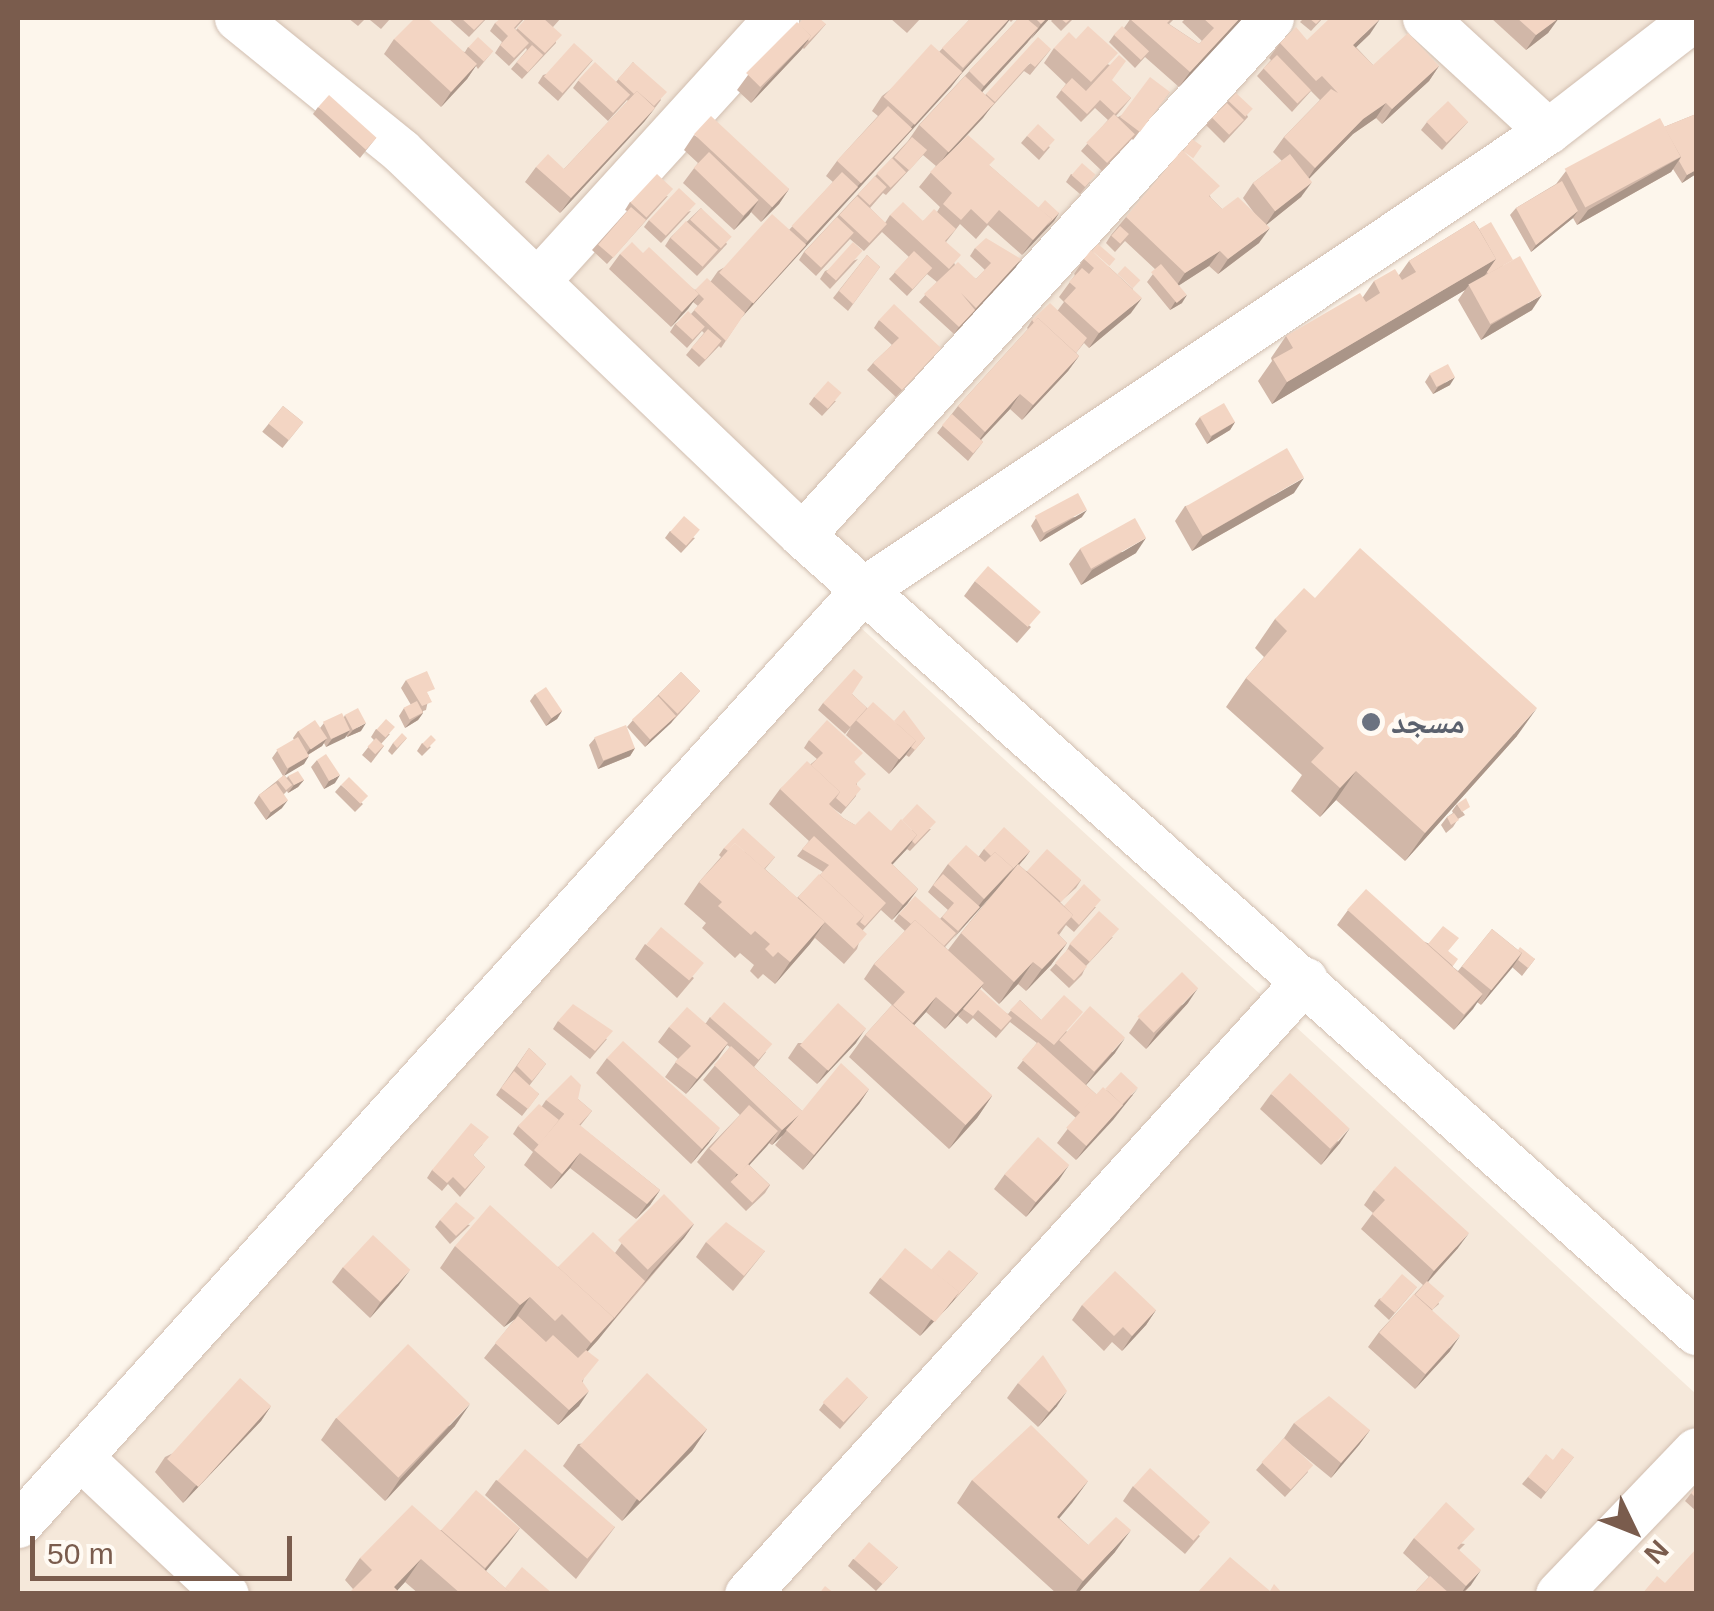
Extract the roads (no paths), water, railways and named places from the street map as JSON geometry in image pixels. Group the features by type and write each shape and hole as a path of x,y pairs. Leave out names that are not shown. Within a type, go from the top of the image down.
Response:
{"street":[{"path":"538,280 776,18"},
{"path":"802,535 1271,18"},
{"path":"1425,18 1548,130"},
{"path":"18,1525 864,589 1548,130 1694,18"},
{"path":"252,22 401,151 802,535 1696,1332"},
{"path":"748,1594 1305,980"},
{"path":"1558,1594 1696,1450"},
{"path":"80,1456 226,1594"}],"place":[{"name":"مسجد","path":"1371,722"}]}
